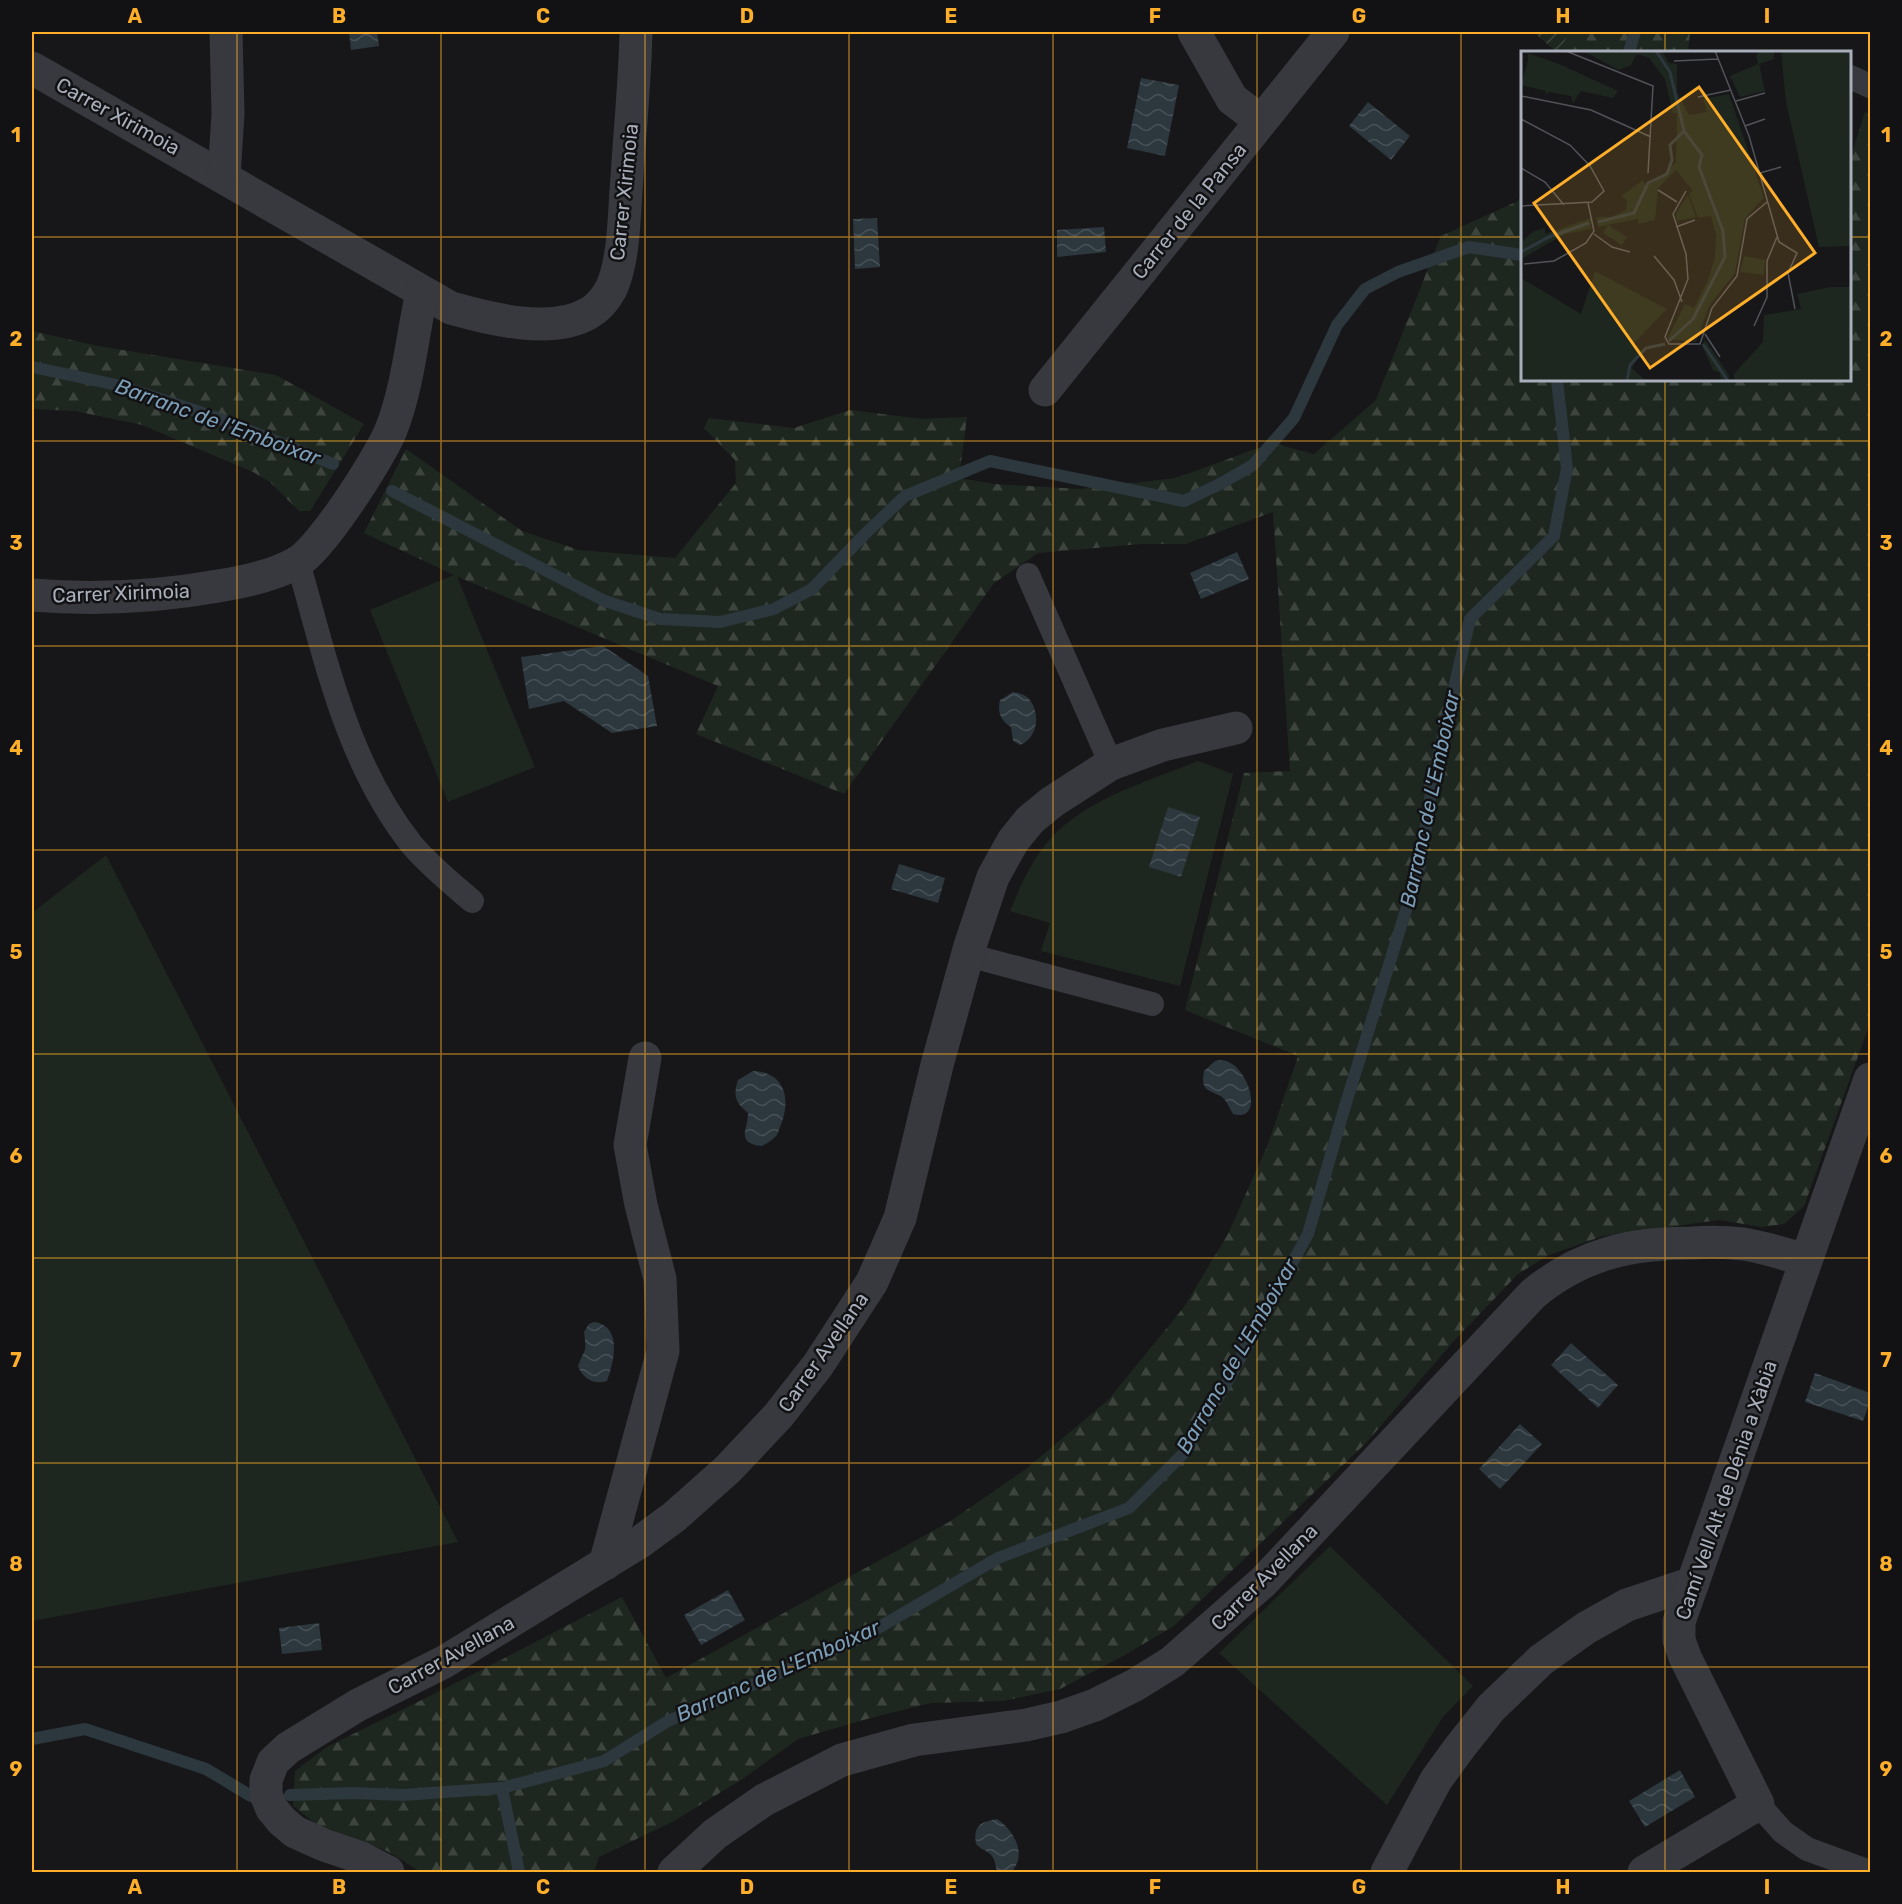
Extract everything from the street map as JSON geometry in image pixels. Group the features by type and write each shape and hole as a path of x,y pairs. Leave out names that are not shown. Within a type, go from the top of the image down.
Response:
{"street":[{"path":"224,176 228,114 226,32"},
{"name":"Carrer Xirimoia","path":"32,68 452,308 486,318 514,322 559,322 588,313 599,305 610,291 615,275 622,238 636,32"},
{"path":"1194,32 1232,99 1261,121"},
{"name":"Carrer de la Pansa","path":"1045,390 1333,32"},
{"name":"Carrer Xirimoia","path":"32,595 136,597 189,591 266,575 298,562 315,546 369,471 391,429 403,389 422,292"},
{"name":"Carrer Avellana","path":"388,1872 359,1857 295,1832 282,1821 272,1809 266,1795 266,1780 273,1762 288,1748 358,1705 444,1662 640,1542 674,1517 728,1469 778,1416 818,1365 872,1282 900,1218 937,1065 968,955 993,877 1013,842 1030,820 1052,802 1111,764 1163,745 1236,728"},
{"path":"605,1564 663,1351 660,1279 641,1205 630,1145 645,1058"},
{"name":"Camí Vell Alt de Dénia a Xàbia","path":"1758,1804 1685,1657 1679,1641 1679,1622 1870,1079"},
{"name":"Carrer Avellana","path":"674,1872 715,1834 764,1800 842,1760 914,1740 1026,1725 1061,1717 1095,1705 1135,1685 1172,1662 1263,1582 1533,1294 1552,1278 1585,1260 1640,1246 1702,1242 1742,1244 1805,1260"},
{"path":"1387,1872 1442,1772 1491,1708 1534,1667 1586,1628 1627,1605 1693,1583"},
{"path":"1644,1872 1758,1804"}],"lane":[{"path":"1851,77 1870,86"},
{"path":"298,562 338,703 364,767 412,844 436,871 472,901"},
{"path":"1028,575 1111,764"},
{"path":"968,955 1152,1004"},
{"path":"1758,1804 1783,1833 1807,1849 1870,1872"}],"green space":[{"path":"1533,32 1569,32 1560,51 1556,51"},
{"path":"1569,32 1690,32 1688,51 1560,51"},
{"path":"1865,112 1870,115 1870,1023 1804,1206 1784,1224 1762,1227 1719,1220 1603,1236 1549,1255 1518,1274 1452,1343 1366,1443 1174,1626 1060,1689 1003,1701 931,1703 798,1739 744,1778 674,1821 599,1857 594,1872 421,1872 387,1851 316,1824 293,1806 295,1771 327,1747 622,1597 666,1678 949,1522 1026,1469 1108,1400 1184,1307 1228,1234 1268,1144 1298,1056 1185,1010 1244,773 1290,771 1273,512 1186,544 1141,544 1038,553 994,583 844,794 696,734 718,686 465,580 364,533 406,449 522,531 579,550 675,558 736,483 735,460 704,428 709,418 794,428 850,410 922,419 967,417 959,478 994,484 1080,489 1176,478 1272,443 1314,454 1376,400 1441,236 1518,201 1521,196 1521,381 1851,381 1851,156"},
{"path":"32,331 98,346 276,375 364,424 310,511 299,511 270,482 253,472 142,425 75,411 32,409"},
{"path":"456,574 535,767 448,802 370,610"},
{"path":"1198,761 1233,774 1180,986 1041,951 1050,923 1010,911 1021,885 1045,845 1060,829 1096,804 1136,785"},
{"path":"106,855 458,1542 32,1621 32,913"},
{"path":"1330,1546 1473,1686 1443,1717 1387,1805 1219,1653"}],"water":[{"path":"349,32 377,32 379,46 351,50"},
{"path":"1141,78 1179,85 1165,156 1127,148"},
{"path":"1368,102 1410,136 1391,160 1349,126"},
{"path":"877,218 880,267 855,269 853,219"},
{"path":"1104,227 1106,252 1057,257 1057,230"},
{"path":"1237,552 1249,579 1201,599 1190,573"},
{"path":"603,646 648,676 657,726 612,733 564,701 529,709 521,657"},
{"path":"1013,692 1028,698 1033,706 1036,719 1034,732 1026,742 1020,745 1013,741 1011,727 1002,719 1000,713 1000,700"},
{"path":"1168,807 1200,817 1181,877 1149,867"},
{"path":"899,864 945,878 938,903 891,889"},
{"path":"1222,1060 1232,1064 1240,1071 1246,1081 1251,1102 1249,1110 1243,1115 1233,1114 1224,1099 1207,1089 1203,1083 1204,1071 1215,1061"},
{"path":"753,1071 763,1072 778,1081 785,1095 785,1112 778,1133 762,1146 748,1142 746,1139 748,1113 738,1102 736,1095 738,1080"},
{"path":"594,1322 603,1325 613,1337 614,1355 610,1373 607,1381 602,1382 590,1380 578,1366 585,1350 584,1332 589,1324"},
{"path":"1571,1343 1618,1385 1598,1408 1551,1365"},
{"path":"1815,1373 1870,1393 1870,1401 1863,1421 1805,1402"},
{"path":"1520,1424 1542,1444 1500,1489 1479,1469"},
{"path":"728,1590 745,1620 701,1645 684,1615"},
{"path":"319,1623 322,1650 282,1654 279,1628"},
{"path":"1680,1770 1695,1797 1645,1827 1629,1801"},
{"path":"997,1819 1009,1830 1017,1843 1018,1858 1011,1872 998,1871 992,1856 976,1844 976,1833 979,1826"}],"waterway":[{"name":"Barranc de l'Emboixar","path":"1629,51 1635,32"},
{"name":"Barranc de l'Emboixar","path":"392,491 605,601 660,619 720,622 774,609 812,589 905,496 990,461 1184,501 1253,465 1294,418 1337,325 1365,289 1398,272 1469,247 1521,255"},
{"name":"Barranc de l'Emboixar","path":"32,367 117,385 215,417 333,464"},
{"name":"Barranc de L'Emboixar","path":"290,1795 353,1793 403,1795 502,1788 604,1761 668,1721 861,1638 998,1558 1129,1508 1185,1452 1230,1377 1308,1234 1420,865 1434,774 1470,619 1554,536 1567,468 1557,381"},
{"name":"Barranc de L'Emboixar","path":"32,1739 85,1729 206,1769 251,1796"},
{"path":"502,1788 519,1872"}]}
